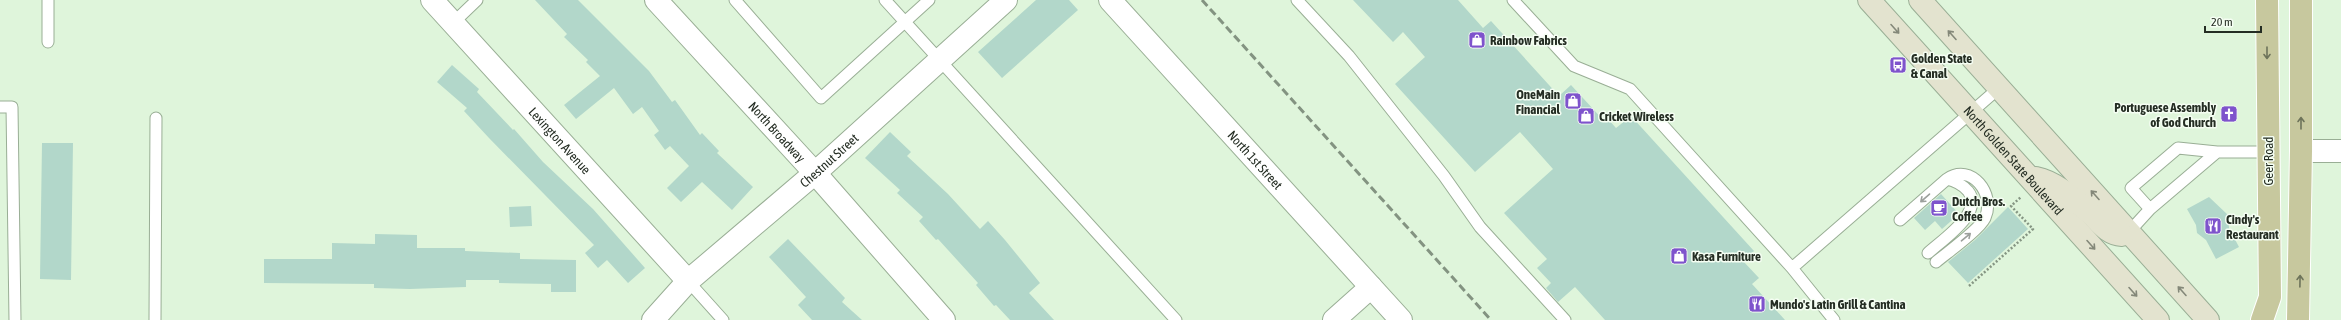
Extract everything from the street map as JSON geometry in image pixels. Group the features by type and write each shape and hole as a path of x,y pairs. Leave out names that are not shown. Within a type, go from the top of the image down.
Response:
{"main road":[{"name":"North Golden State Boulevard","path":"1869,0 2158,320"},
{"path":"1920,0 2208,320"},
{"name":"Geer Road","path":"2262,320 2270,297 2267,0"},
{"path":"2300,319 2302,151 2301,0"},
{"path":"2029,176 2044,180 2066,192 2109,232 2123,235 2129,232"}],"street":[{"name":"Lexington Avenue","path":"432,0 688,281"},
{"name":"North Broadway","path":"656,0 815,173 944,320"},
{"name":"Chestnut Street","path":"653,320 688,281 815,173 1006,0"},
{"name":"North 1st Street","path":"1110,0 1401,320"},
{"path":"2302,151 2341,151"},
{"path":"1334,320 1370,287"}],"lane":[{"path":"48,0 48,42"},
{"path":"453,22 477,0"},
{"path":"735,0 821,98 929,0"},
{"path":"885,0 1176,320"},
{"path":"1297,0 1349,56 1444,176 1480,227 1565,320"},
{"path":"1513,0 1574,66 1630,89 1792,268 1834,320"},
{"path":"1792,268 1999,88"},
{"path":"0,107 12,107 15,320"},
{"path":"156,118 156,320"},
{"path":"2150,209 2131,188 2178,148 2217,152 2268,152"},
{"path":"2129,232 2150,209 2217,152"},
{"path":"1900,220 1947,179 1960,173 1973,177 1987,194 1987,211 1980,224 1936,262"},
{"path":"1928,252 1966,218 1971,210 1972,200 1969,192 1962,185 1947,179"},
{"path":"688,281 723,320"}],"path":[{"path":"1969,286 2032,230 2011,206 2021,197"}],"building":[{"path":"535,0 578,0 649,71 672,102 675,100 700,135 702,133 719,151 717,153 753,187 732,210 702,182 681,202 667,188 689,166 670,146 665,150 654,135 659,131 642,107 633,114 614,88 576,119 564,105 600,76 586,62 588,60 564,37 567,34"},
{"path":"1036,0 1069,0 1078,10 1002,78 978,52"},
{"path":"1353,0 1458,0 1483,28 1491,21 1559,96 1571,85 1605,122 1608,119 1616,128 1631,116 1754,251 1743,261 1759,278 1752,284 1785,320 1605,320 1575,287 1558,302 1546,288 1551,283 1537,268 1547,259 1504,213 1553,169 1520,132 1475,172 1395,84 1425,57 1403,32 1393,42"},
{"path":"452,65 479,89 477,92 513,130 514,129 543,162 593,209 645,268 628,283 607,260 598,268 585,253 594,245 489,138 464,111 467,108 437,82"},
{"path":"890,132 911,152 907,156 948,194 980,229 988,221 1005,240 1040,283 1029,293 1054,320 1010,320 996,305 994,306 976,285 978,283 938,239 936,240 919,221 923,217 897,193 900,190 865,158"},
{"path":"42,143 73,143 71,280 40,279"},
{"name":"Dutch Bros. Coffee","path":"1941,194 1959,214 1942,229 1935,221 1925,230 1914,218"},
{"name":"Cindy's Restaurant","path":"2209,197 2228,215 2229,228 2239,247 2216,259 2206,240 2197,233 2196,225 2187,209"},
{"path":"531,206 532,226 510,227 509,207"},
{"path":"2008,207 2028,229 1968,283 1948,262 1975,240"},
{"path":"375,234 417,235 417,248 465,248 465,251 520,253 520,259 576,260 576,292 551,292 551,284 499,283 499,280 466,280 466,287 410,289 374,288 374,284 264,283 264,259 332,259 332,243 375,244"},
{"path":"788,239 845,298 842,302 862,320 812,320 798,305 806,297 769,257"}],"railway":[{"path":"1202,0 1491,320"}],"place":[{"name":"Rainbow Fabrics","path":"1477,40"},
{"name":"Golden State & Canal","path":"1898,65"},
{"name":"OneMain Financial","path":"1573,101"},
{"name":"Portuguese Assembly of God Church","path":"2229,114"},
{"name":"Cricket Wireless","path":"1586,116"},
{"name":"Dutch Bros. Coffee","path":"1939,208"},
{"name":"Cindy's Restaurant","path":"2213,226"},
{"name":"Kasa Furniture","path":"1679,256"},
{"name":"Mundo's Latin Grill & Cantina","path":"1757,304"}]}
